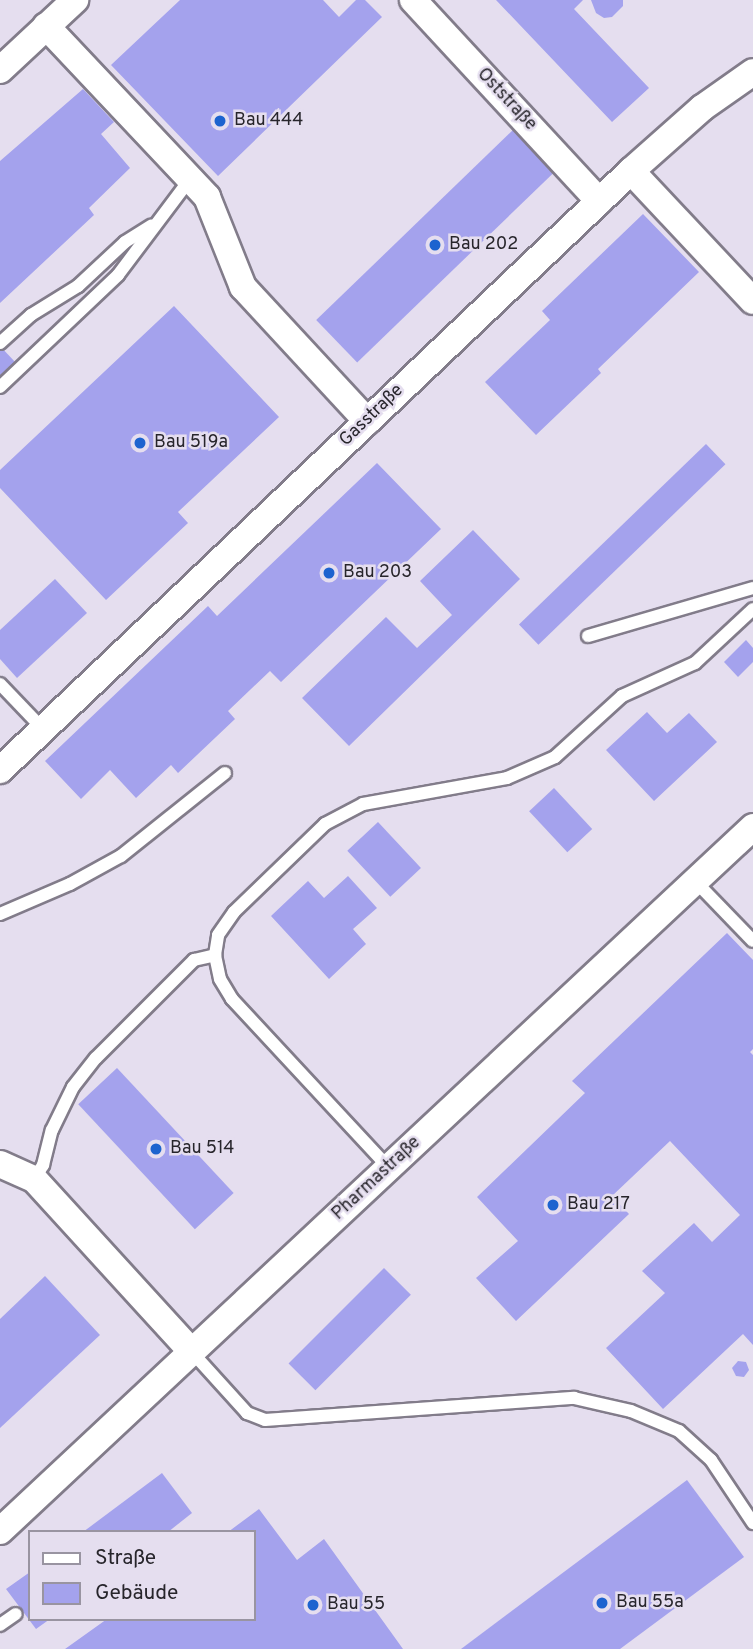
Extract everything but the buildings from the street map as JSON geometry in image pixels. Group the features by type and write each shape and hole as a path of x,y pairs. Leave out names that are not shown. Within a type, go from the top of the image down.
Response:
{"street":[{"path":"0,70 75,0"},
{"name":"Oststraße","path":"413,0 599,201"},
{"path":"46,26 207,197 243,287 367,421"},
{"name":"Gasstraße","path":"0,770 631,171 702,108 753,72"},
{"path":"631,171 753,301"},
{"name":"Pharmastraße","path":"0,1531 753,827"},
{"path":"0,1164 34,1178 191,1352"}],"lane":[{"path":"0,387 118,275 190,179"},
{"path":"0,343 31,315 78,286 125,242 159,222"},
{"path":"588,636 753,588"},
{"path":"389,1168 232,999 219,979 215,955 218,935 234,912 325,824 363,804 507,778 555,757 622,696 695,663 753,609"},
{"path":"0,684 43,729"},
{"path":"0,914 70,884 121,856 225,773"},
{"path":"695,881 753,941"},
{"path":"34,1178 43,1165 52,1130 73,1087 96,1058 194,960 215,955"},
{"path":"191,1352 247,1413 265,1420 574,1398 631,1411 679,1431 711,1460 753,1523"},
{"path":"0,1625 16,1614"}],"place":[{"name":"Bau 444","path":"220,121"},
{"name":"Bau 202","path":"435,245"},
{"name":"Bau 519a","path":"140,443"},
{"name":"Bau 203","path":"329,573"},
{"name":"Bau 514","path":"156,1149"},
{"name":"Bau 217","path":"553,1205"},
{"name":"Bau 55a","path":"602,1603"},
{"name":"Bau 55","path":"313,1605"}]}
